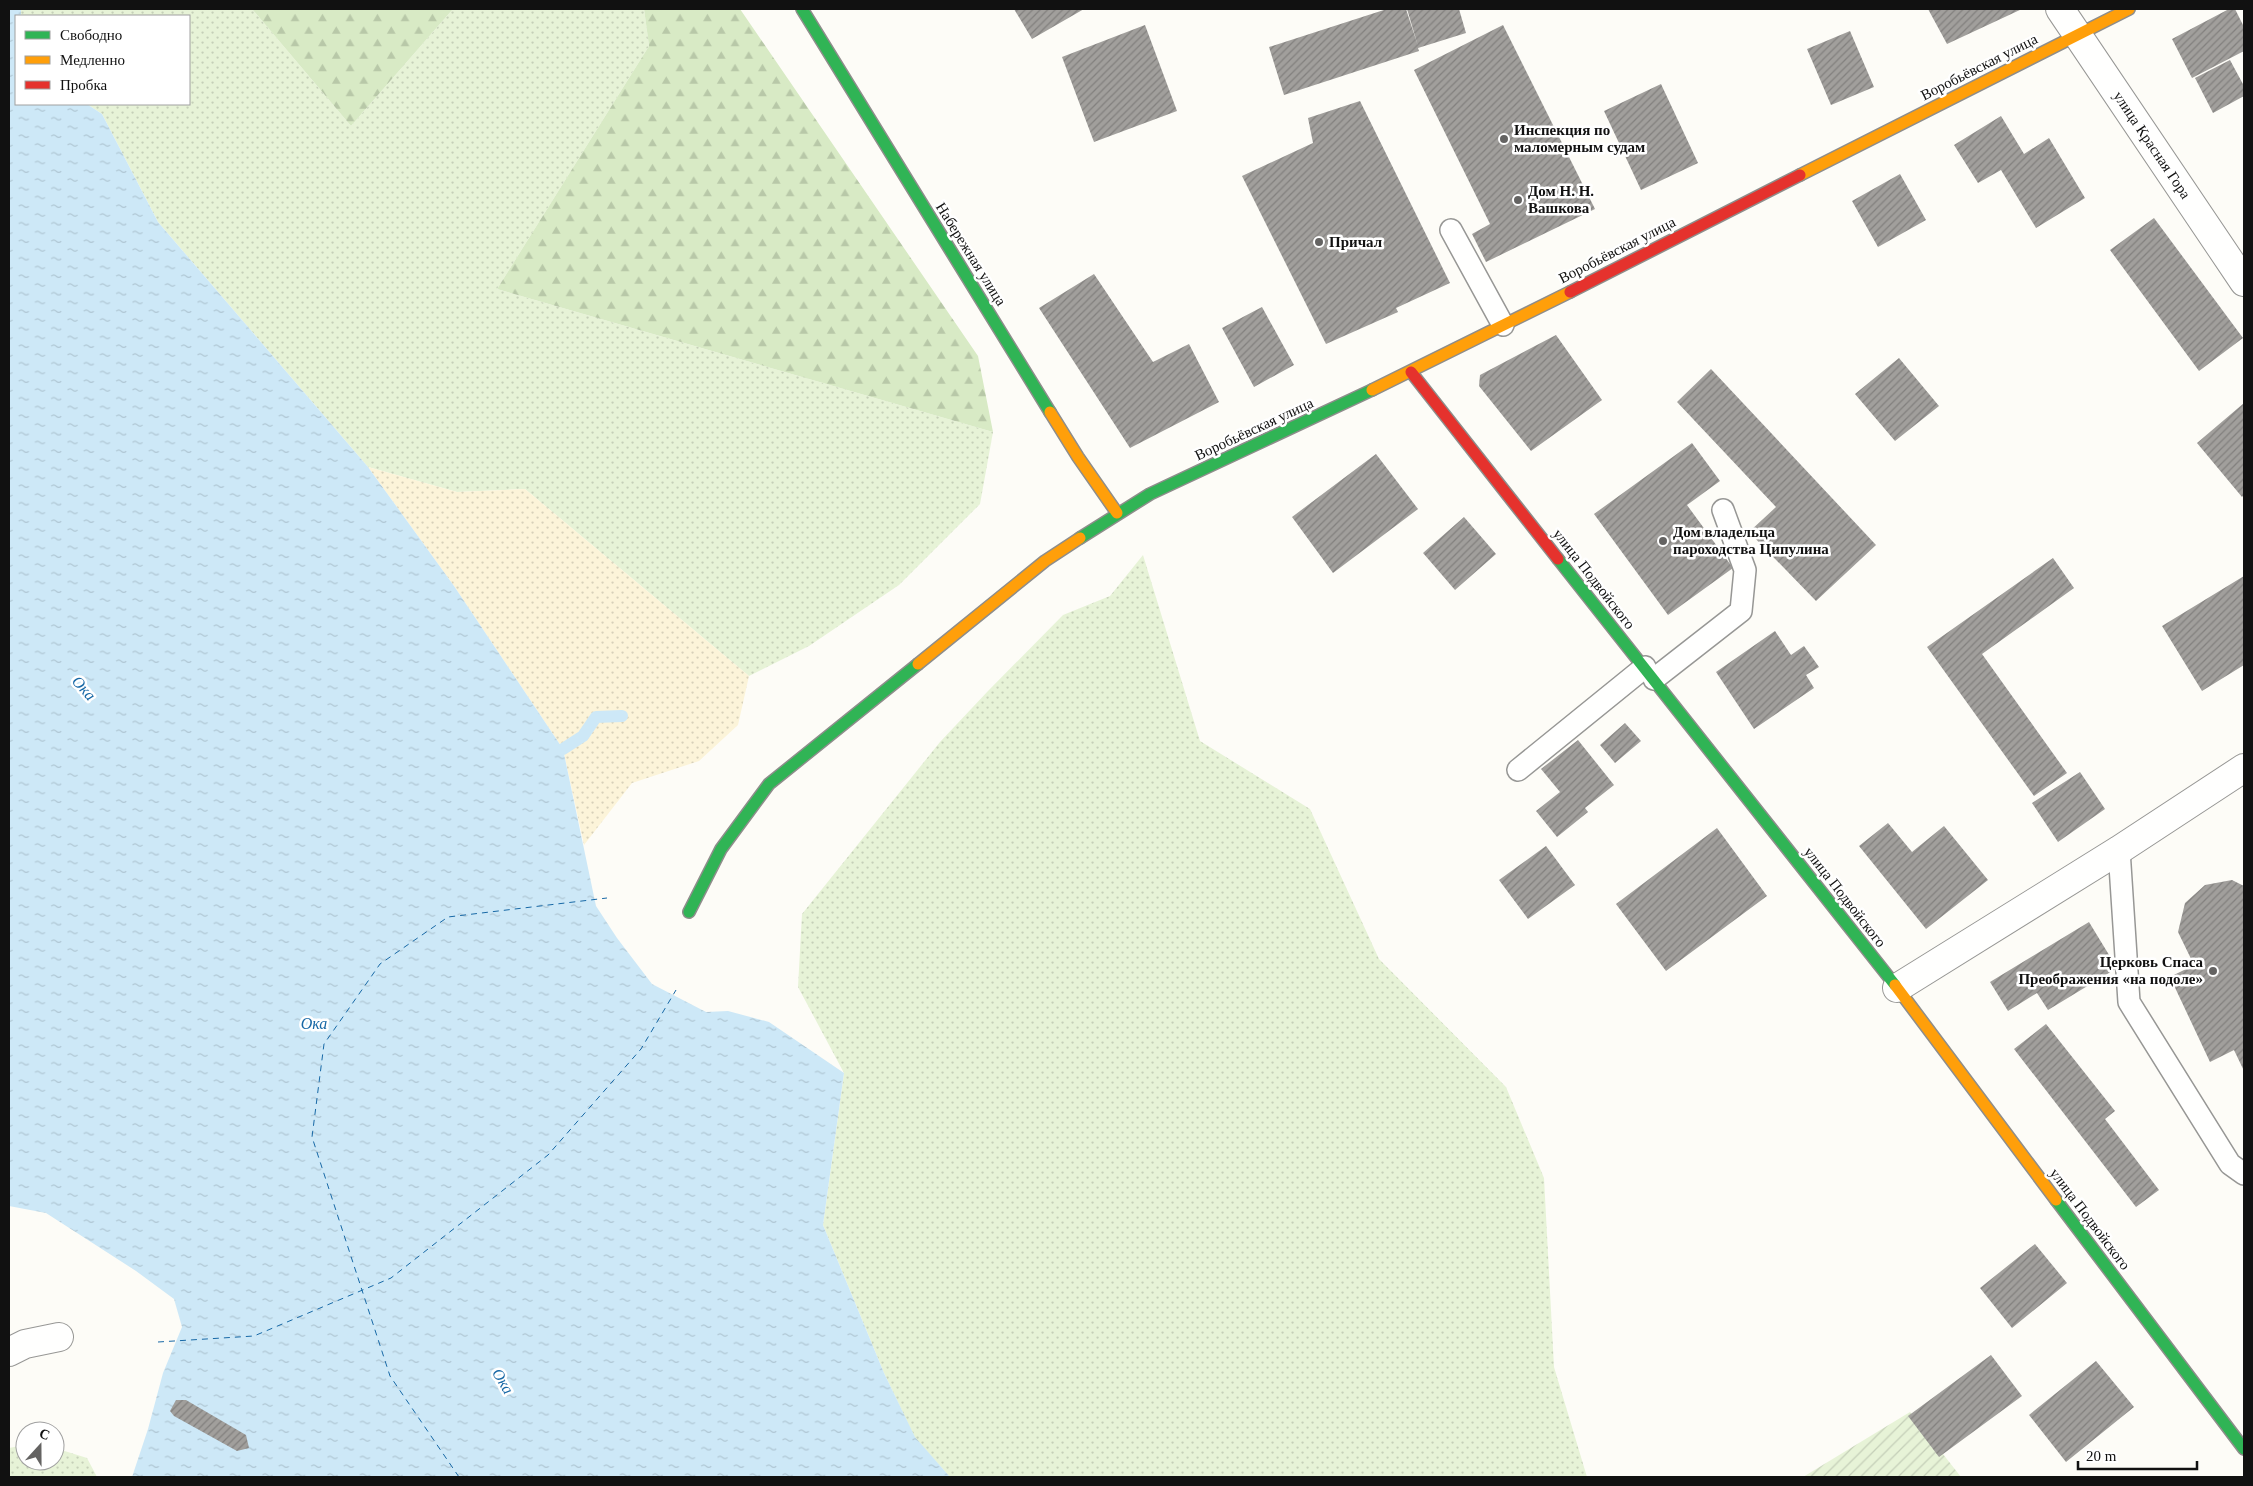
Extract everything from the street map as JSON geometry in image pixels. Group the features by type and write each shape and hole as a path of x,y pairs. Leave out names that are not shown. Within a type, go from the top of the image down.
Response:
{"street":[{"name":"Набережная улица","path":"802,9 1078,457 1117,513"},
{"name":"улица Красная Гора","path":"2060,9 2244,282"},
{"name":"Воробьёвская улица","path":"689,912 721,849 769,784 1045,561 1117,513 1150,494 1410,372 2129,9"},
{"name":"улица Подвойского","path":"1410,372 1897,988 2244,1449"},
{"path":"1897,988 2119,850 2244,768"},
{"path":"9,1352 25,1344 59,1337"}],"lane":[{"path":"1451,230 1503,325"},
{"path":"1518,770 1649,673 1741,611 1745,570 1723,510"},
{"path":"2119,850 2129,1002 2230,1164 2244,1174"}],"green space":[{"path":"21,9 252,9 351,126 453,9 644,9 649,46 497,289 993,432 980,504 899,585 809,646 749,676 525,489 457,492 368,467 158,222 102,114 88,105 190,105 190,15 21,15"},
{"path":"252,9 453,9 351,126"},
{"path":"644,9 740,9 978,356 993,432 497,289 649,46"},
{"path":"1143,555 1200,741 1310,809 1379,959 1506,1087 1544,1178 1554,1367 1587,1477 950,1477 915,1438 884,1373 823,1225 844,1073 798,987 802,914 940,742 988,691 1063,615 1110,596"},
{"path":"1910,1412 1961,1477 1803,1477"},
{"path":"15,1447 15,1471 65,1471 65,1451 87,1458 97,1477 9,1477 9,1448"}],"sand":[{"path":"368,467 457,492 525,489 749,676 738,725 699,761 632,783 584,845 563,749 454,586"}],"water":[{"name":"Ока","path":"9,9 21,9 21,15 15,15 15,105 88,105 102,114 158,222 368,467 454,586 563,749 596,906 617,938 652,984 706,1012 728,1011 769,1022 844,1073 823,1225 884,1373 915,1437 950,1477 132,1477 148,1429 163,1373 182,1327 174,1299 136,1271 46,1213 9,1206"}],"building":[{"path":"1014,9 1084,9 1032,39"},
{"path":"1387,9 1406,9 1418,46 1407,9 1459,9 1466,33 1418,48 1419,51 1284,95 1269,47"},
{"path":"1928,9 2022,9 1947,44"},
{"path":"2229,9 2235,9 2244,27 2244,51 2192,78 2172,39"},
{"path":"1145,25 1177,111 1094,142 1062,57"},
{"name":"Инспекция по маломерным судам","path":"1503,25 1595,209 1486,262 1472,234 1490,224 1414,70"},
{"path":"1850,31 1874,87 1831,105 1807,49"},
{"path":"2230,60 2244,86 2244,96 2213,113 2195,78"},
{"path":"1661,84 1698,163 1641,190 1604,111"},
{"path":"1360,101 1450,283 1396,308 1398,312 1326,344 1242,176 1313,143 1308,118"},
{"path":"2001,116 2024,154 2049,138 2085,198 2036,228 2001,170 1978,183 1954,145"},
{"path":"1900,174 1926,220 1878,247 1852,201"},
{"path":"2154,218 2243,338 2199,371 2110,250"},
{"path":"1094,274 1153,362 1189,344 1219,402 1130,448 1039,308"},
{"path":"1262,307 1294,365 1254,387 1222,328"},
{"path":"1556,335 1602,400 1531,451 1479,386 1480,375"},
{"path":"1899,358 1939,406 1895,441 1855,394"},
{"path":"1711,369 1876,545 1816,601 1749,532 1776,507 1677,402"},
{"path":"2244,403 2244,495 2242,497 2197,443"},
{"name":"Дом владельца пароходства Ципулина","path":"1692,443 1720,481 1687,505 1733,568 1668,615 1594,514"},
{"path":"1376,454 1418,509 1333,573 1292,517"},
{"path":"1464,517 1496,554 1455,590 1423,553"},
{"path":"2053,558 2074,588 1982,654 2067,773 2034,796 1927,647"},
{"path":"2244,576 2244,665 2202,691 2162,626"},
{"path":"1775,631 1791,655 1804,646 1819,667 1806,675 1814,688 1754,729 1716,672"},
{"path":"1625,723 1641,741 1615,763 1600,745"},
{"path":"1578,740 1614,785 1585,808 1588,812 1557,837 1536,811 1560,792 1541,769"},
{"path":"2080,772 2105,809 2058,842 2032,803"},
{"path":"1888,823 1912,852 1944,826 1988,880 1926,929 1859,846"},
{"path":"1717,828 1767,896 1666,971 1616,904"},
{"path":"1546,846 1575,885 1528,919 1499,880"},
{"name":"Церковь Спаса Преображения «на подоле»","path":"2232,880 2244,886 2244,1071 2234,1050 2210,1062 2170,977 2194,965 2178,932 2185,903 2205,885"},
{"path":"2089,922 2117,968 2048,1010 2037,993 2008,1011 1990,982"},
{"path":"2046,1024 2115,1111 2105,1119 2159,1190 2136,1207 2014,1049"},
{"path":"2035,1244 2067,1283 2012,1328 1980,1288"},
{"path":"1991,1355 2022,1396 1939,1457 1908,1416"},
{"path":"2096,1361 2134,1407 2066,1462 2029,1415"},
{"path":"176,1400 186,1400 246,1435 249,1448 237,1451 174,1416 170,1411"}],"waterway":[{"path":"563,749 583,736 596,717 622,716"}],"ferry route":[{"path":"459,1477 390,1376 312,1137 324,1044 380,964 448,917 607,898"},
{"path":"158,1342 254,1336 391,1278 548,1155 641,1049 676,990"}],"traffic: fast":[{"path":"802,9 1050,412"},
{"path":"1080,538 1150,494 1372,390"},
{"path":"1558,559 1895,985"},
{"path":"689,912 721,849 769,784 918,664"},
{"path":"2056,1200 2244,1449"}],"traffic: slow":[{"path":"1800,175 2129,9"},
{"path":"1372,390 1570,292"},
{"path":"1050,412 1078,457 1117,513"},
{"path":"918,664 1045,561 1080,538"},
{"path":"1895,985 2056,1200"}],"traffic: jam":[{"path":"1570,292 1800,175"},
{"path":"1411,372 1558,559"}],"place":[{"name":"Инспекция по маломерным судам","path":"1504,139"},
{"name":"Дом Н. Н. Вашкова","path":"1518,200"},
{"name":"Причал","path":"1319,242"},
{"name":"Дом владельца пароходства Ципулина","path":"1663,541"},
{"name":"Церковь Спаса Преображения «на подоле»","path":"2213,971"}]}
